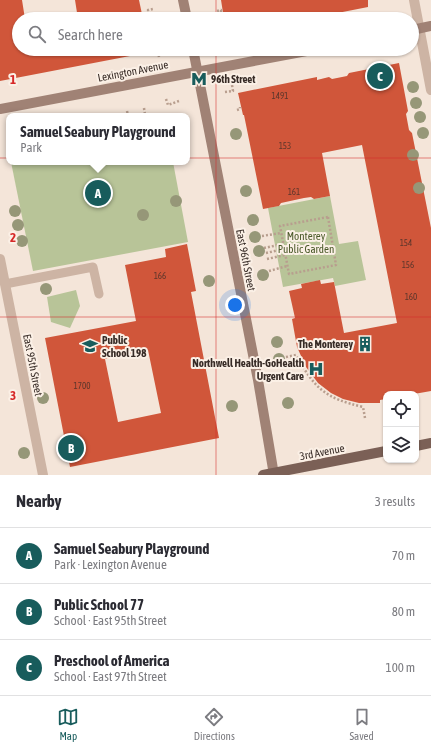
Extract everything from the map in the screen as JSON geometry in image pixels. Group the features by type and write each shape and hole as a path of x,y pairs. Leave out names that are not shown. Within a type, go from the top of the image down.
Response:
{"main road":[{"path":"183,0 186,12"},
{"path":"419,29 431,26"},
{"name":"East 96th Street","path":"194,56 258,380 274,474"},
{"name":"Lexington Avenue","path":"0,109 279,56"},
{"path":"419,445 431,443"},
{"name":"3rd Avenue","path":"263,475 383,453"}],"street":[{"path":"414,0 415,12"},
{"path":"419,42 431,90"},
{"name":"East 95th Street","path":"0,259 43,475"}],"lane":[{"path":"5,284 92,267 99,294"}],"path":[{"path":"148,12 148,10 153,9"},
{"path":"217,11 221,10 221,12"},
{"path":"225,92 233,91 232,85"},
{"path":"166,99 168,104 179,101"},
{"path":"237,110 240,109 240,107"},
{"path":"144,108 145,113"},
{"path":"328,217 336,265 288,274 281,233 280,226 328,217"},
{"path":"262,236 281,233"},
{"path":"264,248 283,244"},
{"path":"266,253 284,249"},
{"path":"267,259 285,255"},
{"path":"269,271 287,266"},
{"path":"286,356 296,355 306,374 319,388 335,399 363,407 365,418"}],"green space":[{"path":"12,165 174,165 188,242 33,271"},
{"name":"Monterey Public Garden","path":"330,196 339,244 358,241 366,280 335,286 333,278 283,287 268,208"},
{"path":"76,290 80,306 70,328 51,322 47,297"}],"building":[{"path":"0,0 22,0 24,12 12,12 12,56 130,56 0,81"},
{"path":"75,0 139,0 142,12 77,12"},
{"path":"221,0 368,0 368,7 343,12 223,12"},
{"path":"399,63 408,111 406,114 409,130 412,133 431,228 431,391 419,393 419,391 383,391 383,400 380,400 380,403 359,403 343,399 331,393 318,383 306,367 297,347 292,319 295,318 289,291 302,288 301,284 320,280 321,284 334,282 344,333 397,323 362,145 322,153 330,196 314,199 311,197 304,198 281,203 279,206 263,209 244,115 238,93 317,77 317,80 329,77 332,79 347,76 349,73"},
{"path":"187,244 196,291 191,292 219,438 70,467 45,338 136,321 125,265 166,257 165,249","holes":["148,350 161,413 118,422 105,359"]}],"place":[{"name":"Preschool of America","path":"380,76"},
{"name":"96th Street","path":"199,79"},
{"name":"Samuel Seabury Playground","path":"98,193"},
{"name":"The Monterey","path":"365,344"},
{"name":"Public School 198","path":"90,346"},
{"name":"Northwell Health-GoHealth Urgent Care","path":"316,369"},
{"name":"Public School 77","path":"71,448"}]}
